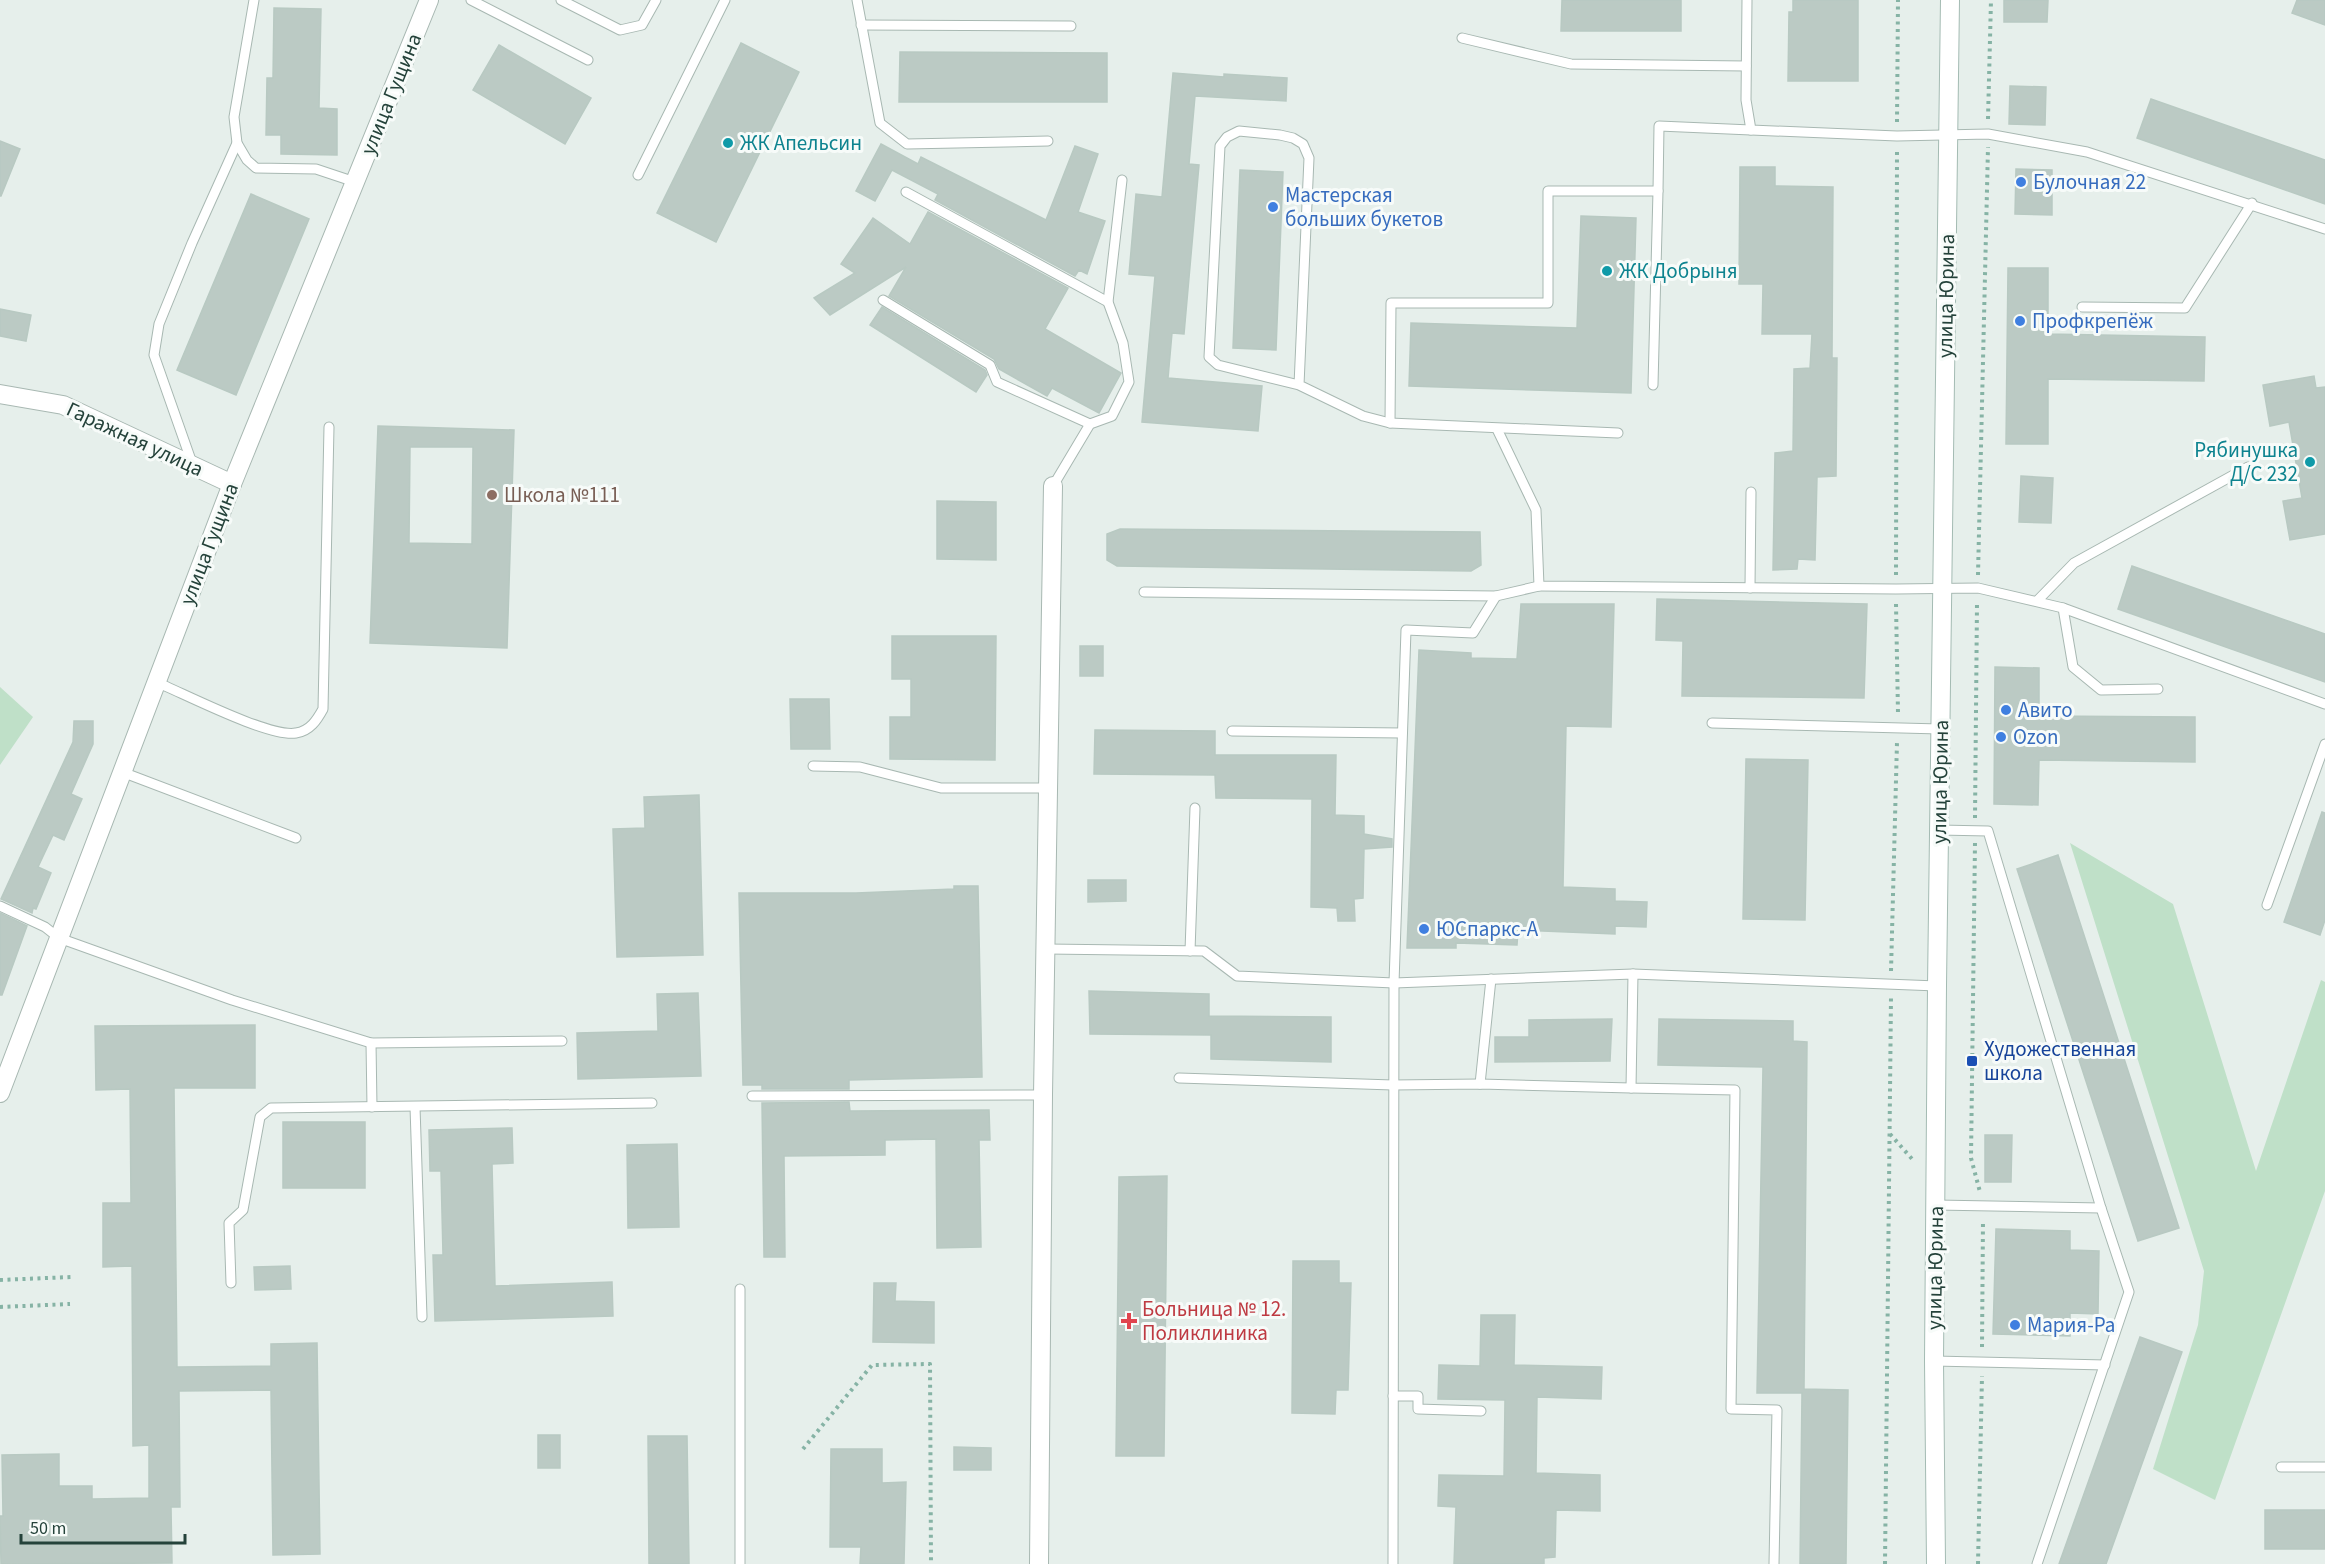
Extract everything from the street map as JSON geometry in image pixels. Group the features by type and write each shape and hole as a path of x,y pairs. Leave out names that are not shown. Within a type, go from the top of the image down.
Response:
{"street":[{"name":"улица Гущина","path":"0,1093 232,484 429,0"},
{"name":"улица Юрина","path":"1936,1564 1934,1361 1937,986 1950,0"},
{"name":"Гаражная улица","path":"0,394 63,405 232,484"},
{"path":"1040,1564 1043,1095 1050,788 1053,486"}],"lane":[{"path":"254,0 234,117 237,143 247,160 256,168 316,169 355,182"},
{"path":"471,0 588,60"},
{"path":"561,0 620,30 642,25 656,0"},
{"path":"638,175 724,0"},
{"path":"857,0 880,123 907,144 1048,141"},
{"path":"1747,0 1746,100 1751,130"},
{"path":"861,25 1071,26"},
{"path":"1462,38 1570,64 1746,66"},
{"path":"1653,385 1659,126 1897,136 1988,134 2087,152 2325,228"},
{"path":"1299,385 1309,158 1303,144 1293,138 1239,131 1227,137 1220,146 1209,357 1218,365 1299,385 1363,416 1390,423 1618,433"},
{"path":"192,465 154,355 159,324 237,143"},
{"path":"1053,486 1090,424 1112,416 1130,382 1123,344 1108,302 1122,180"},
{"path":"1390,423 1391,303 1548,303 1548,191 1658,191"},
{"path":"906,192 1108,302"},
{"path":"2082,307 2185,308 2252,203"},
{"path":"883,300 990,365 997,382 1090,424"},
{"path":"156,682 267,730 297,734 316,722 323,709 329,428"},
{"path":"1497,429 1536,510 1539,586"},
{"path":"2037,602 2074,563 2248,467"},
{"path":"1750,588 1751,492"},
{"path":"1144,592 1496,597 1539,586 1978,588 2063,608 2325,704"},
{"path":"1393,1564 1394,983 1406,630 1473,633 1496,597"},
{"path":"2063,608 2073,668 2101,690 2158,689"},
{"path":"1712,723 1940,729"},
{"path":"1232,731 1402,733"},
{"path":"2267,905 2325,744"},
{"path":"813,766 860,767 941,788 1050,788"},
{"path":"122,772 297,838"},
{"path":"1190,951 1195,808"},
{"path":"1939,830 1988,831 2101,1208 2129,1292 2037,1564"},
{"path":"0,906 45,927 59,938 232,1000 371,1043 562,1041"},
{"path":"1047,949 1204,951 1237,976 1394,983 1633,974 1937,986"},
{"path":"1631,1088 1633,974"},
{"path":"1480,1084 1491,978"},
{"path":"371,1043 372,1107"},
{"path":"1179,1078 1393,1085 1480,1084 1735,1089 1731,1409 1777,1410 1774,1564"},
{"path":"752,1096 1043,1095"},
{"path":"231,1283 229,1223 243,1210 260,1117 271,1108 652,1103"},
{"path":"415,1107 422,1317"},
{"path":"1936,1205 2101,1208"},
{"path":"740,1289 740,1564"},
{"path":"1934,1361 1982,1364 2105,1365"},
{"path":"1393,1396 1418,1396 1418,1409 1481,1411"},
{"path":"2281,1467 2325,1467"}],"path":[{"path":"1885,1564 1891,985 1898,728 1896,589 1898,0"},
{"path":"1978,1564 1983,1206 1971,1158 1978,588 1991,0"},
{"path":"1890,1133 1914,1160"},
{"path":"0,1280 71,1277"},
{"path":"0,1307 70,1304"},
{"path":"802,1449 872,1365 930,1364 931,1564"}],"green space":[{"path":"0,687 33,717 0,765"},
{"path":"2070,843 2173,904 2256,1171 2321,980 2325,982 2325,1191 2215,1500 2153,1469 2198,1325 2204,1271"}],"building":[{"path":"1562,0 1681,0 1681,31 1561,31"},
{"path":"1793,0 1858,0 1858,81 1788,81 1789,12 1793,12"},
{"path":"2004,0 2048,0 2047,22 2004,22"},
{"path":"2297,0 2325,0 2325,25 2292,13"},
{"path":"274,8 321,9 319,108 337,109 337,155 281,154 281,135 266,135 267,78 273,78"},
{"name":"ЖК Апельсин","path":"741,43 799,72 716,242 657,213"},
{"path":"499,45 591,98 565,144 473,90"},
{"path":"900,52 1107,53 1107,102 899,102"},
{"path":"1173,73 1287,78 1286,101 1195,96 1189,164 1199,165 1184,334 1172,333 1168,378 1262,386 1258,431 1142,422 1155,276 1129,274 1136,194 1162,197"},
{"path":"2010,86 2046,87 2045,125 2009,124"},
{"path":"2151,99 2325,160 2325,204 2137,138"},
{"path":"0,141 20,149 1,196 0,196"},
{"path":"881,144 918,164 921,157 1046,220 1075,146 1098,154 1078,212 1105,221 1087,274 1079,270 1075,276 935,200 938,194 892,170 875,201 856,191"},
{"path":"1740,167 1775,167 1775,186 1833,187 1832,358 1837,358 1836,476 1817,477 1815,560 1798,559 1797,569 1773,570 1775,453 1793,451 1794,369 1810,368 1812,334 1762,334 1763,284 1739,284"},
{"path":"2016,169 2052,170 2052,215 2015,214"},
{"path":"1240,170 1283,172 1276,350 1233,348"},
{"path":"251,194 309,219 236,395 177,370"},
{"path":"928,212 1068,288 1045,329 1121,373 1099,413 1052,388 1047,396 999,369 994,359 889,296 906,267 830,315 814,298 855,273 841,264 873,218 910,244"},
{"name":"ЖК Добрыня","path":"1581,216 1636,218 1631,393 1409,386 1411,323 1577,328"},
{"path":"2008,268 2048,268 2048,334 2205,337 2204,381 2048,379 2048,444 2006,444"},
{"path":"882,307 985,370 987,375 976,392 870,325"},
{"path":"0,309 31,315 26,341 0,336"},
{"name":"Рябинушка Д/С 232","path":"2314,376 2316,388 2325,387 2325,534 2290,540 2283,501 2302,498 2289,422 2270,426 2263,385"},
{"name":"Школа №111","path":"378,426 514,430 507,648 370,643","holes":["410,447 473,447 472,544 409,543"]},
{"path":"2021,476 2053,478 2051,523 2019,522"},
{"path":"937,501 996,502 996,560 937,559"},
{"path":"1120,529 1480,532 1481,565 1471,571 1117,566 1107,560 1107,534"},
{"path":"2132,566 2325,634 2325,682 2118,609"},
{"path":"1657,599 1867,604 1864,698 1682,696 1683,641 1656,640"},
{"path":"1521,604 1614,604 1611,727 1566,726 1563,887 1615,889 1615,901 1647,902 1646,927 1615,926 1615,934 1518,930 1517,945 1456,943 1456,948 1407,948 1419,650 1471,653 1471,658 1517,659"},
{"path":"892,636 996,636 995,760 890,759 890,717 911,717 911,679 892,679"},
{"path":"1080,646 1103,646 1103,676 1080,676"},
{"path":"1995,667 2039,668 2039,716 2195,717 2195,762 2039,760 2038,805 1994,804"},
{"path":"790,699 829,699 830,749 791,749"},
{"path":"74,721 93,721 93,744 71,794 82,799 64,840 53,835 38,867 51,873 36,909 33,908 32,913 1,899 73,742"},
{"path":"1095,730 1215,731 1215,755 1336,755 1335,815 1364,816 1364,834 1392,839 1392,847 1364,849 1363,898 1354,899 1355,921 1338,921 1337,908 1311,907 1312,799 1216,798 1215,775 1094,774"},
{"path":"1746,759 1808,760 1805,920 1743,919"},
{"path":"699,795 703,955 617,957 613,829 645,828 644,797"},
{"path":"2322,812 2325,813 2325,920 2320,935 2284,922"},
{"path":"2058,855 2179,1228 2138,1241 2017,869"},
{"path":"1088,880 1126,880 1126,901 1088,902"},
{"path":"954,886 978,886 982,1077 849,1080 849,1089 762,1089 762,1085 743,1085 739,893 856,893 954,889"},
{"path":"0,913 27,926 2,995 0,995"},
{"path":"1089,991 1209,994 1209,1016 1331,1017 1331,1062 1211,1059 1211,1035 1090,1034"},
{"path":"698,993 701,1076 578,1079 577,1033 658,1031 657,994"},
{"path":"1612,1019 1610,1061 1495,1062 1495,1037 1529,1037 1529,1020"},
{"path":"1659,1019 1793,1021 1793,1041 1807,1042 1804,1389 1848,1390 1846,1564 1800,1564 1802,1393 1757,1393 1763,1067 1658,1065"},
{"path":"255,1025 255,1088 174,1088 177,1367 271,1366 271,1344 317,1343 320,1554 273,1555 271,1390 179,1391 180,1507 171,1507 172,1563 1,1564 2,1455 59,1454 59,1486 92,1486 92,1499 149,1498 149,1445 133,1446 132,1266 103,1267 103,1203 131,1203 130,1089 96,1090 95,1026"},
{"path":"849,1102 850,1111 989,1110 990,1140 979,1140 981,1247 937,1248 936,1139 885,1140 885,1155 784,1156 785,1257 764,1257 762,1103"},
{"path":"283,1122 365,1122 365,1188 283,1188"},
{"path":"512,1128 513,1163 492,1164 495,1286 612,1282 613,1316 435,1321 433,1255 443,1255 441,1171 430,1171 429,1130"},
{"path":"1985,1135 2012,1135 2011,1182 1985,1182"},
{"path":"677,1144 679,1227 628,1228 627,1145"},
{"path":"1167,1176 1164,1456 1116,1456 1119,1177"},
{"path":"1996,1229 2070,1231 2070,1250 2099,1251 2098,1314 2070,1313 2070,1336 1993,1334"},
{"path":"1293,1261 1339,1261 1339,1283 1351,1283 1348,1390 1336,1390 1335,1414 1292,1413"},
{"path":"290,1266 291,1289 255,1290 254,1267"},
{"path":"874,1283 896,1283 895,1301 934,1302 934,1343 873,1342"},
{"path":"1481,1315 1515,1315 1514,1365 1602,1367 1601,1399 1537,1397 1536,1473 1600,1475 1600,1511 1556,1510 1555,1557 1544,1558 1544,1564 1454,1564 1456,1507 1438,1506 1439,1475 1504,1476 1505,1400 1438,1399 1439,1365 1480,1366"},
{"path":"2140,1337 2182,1352 2106,1564 2059,1564"},
{"path":"538,1435 560,1435 560,1468 538,1468"},
{"path":"648,1436 687,1436 689,1564 649,1564"},
{"path":"954,1447 991,1448 991,1470 954,1470"},
{"path":"831,1449 882,1449 882,1483 906,1482 904,1564 860,1564 861,1547 830,1547"},
{"path":"2265,1510 2325,1510 2325,1549 2265,1549"}],"place":[{"name":"ЖК Апельсин","path":"728,143"},
{"name":"Булочная 22","path":"2021,182"},
{"name":"Мастерская больших букетов","path":"1273,207"},
{"name":"ЖК Добрыня","path":"1607,271"},
{"name":"Профкрепёж","path":"2020,321"},
{"name":"Рябинушка Д/С 232","path":"2310,462"},
{"name":"Школа №111","path":"492,495"},
{"name":"Авито","path":"2006,710"},
{"name":"Ozon","path":"2001,737"},
{"name":"ЮСпаркс-А","path":"1424,929"},
{"name":"Художественная школа","path":"1972,1061"},
{"name":"Больница № 12. Поликлиника","path":"1129,1321"},
{"name":"Мария-Ра","path":"2015,1325"}]}
